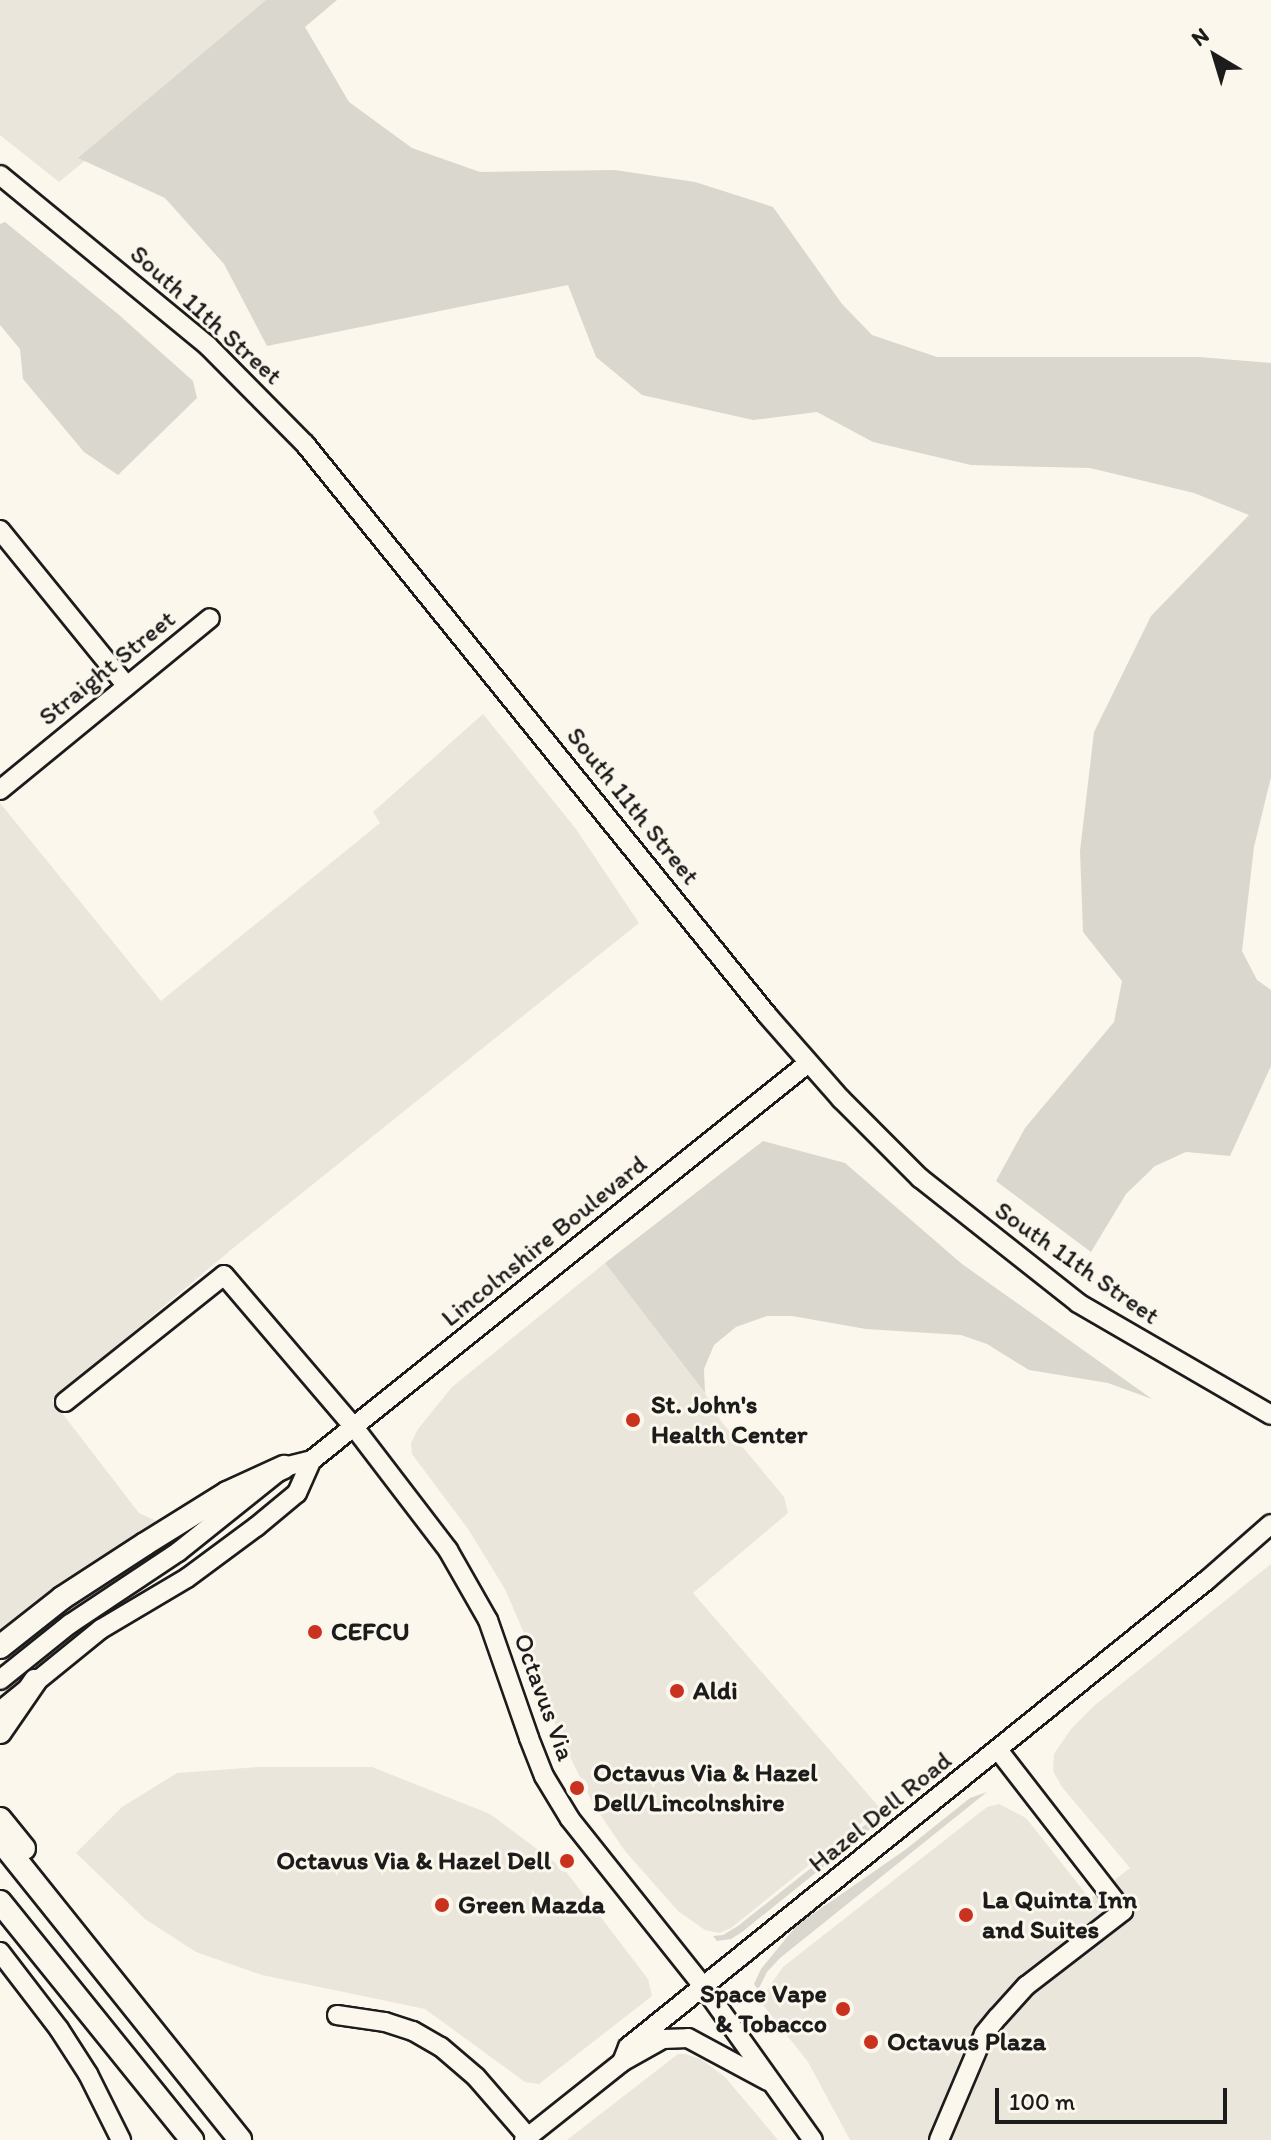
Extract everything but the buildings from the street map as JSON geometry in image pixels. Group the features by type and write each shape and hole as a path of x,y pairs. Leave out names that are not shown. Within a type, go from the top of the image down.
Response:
{"main road":[{"path":"0,1647 62,1598 145,1544 227,1493 284,1467"},
{"path":"0,1732 35,1681"},
{"path":"0,1819 146,2002 174,2057"},
{"path":"0,1840 240,2140"},
{"path":"0,1902 192,2140"},
{"path":"163,2102 182,2140"},
{"path":"163,2102 210,2140"}],"street":[{"name":"South 11th Street","path":"0,175 208,346 305,444 808,1063 920,1178 1078,1303 1271,1415"},
{"path":"0,530 127,686"},
{"name":"Straight Street","path":"0,790 210,618"},
{"name":"Lincolnshire Boulevard","path":"0,1680 70,1624 178,1552 284,1467 312,1460 808,1063"},
{"name":"Octavus Via","path":"65,1402 224,1275 354,1427 448,1550 474,1592 500,1649 534,1751 570,1819 703,1986 813,2140"},
{"name":"Lincolnshire Boulevard","path":"0,1711 101,1629 187,1578 256,1527 298,1492 312,1460"},
{"name":"Hazel Dell Road","path":"526,2138 622,2062 628,2047 998,1750 1271,1524"},
{"path":"939,2140 984,2034 1026,1986 1123,1911 998,1750"},
{"path":"0,1952 66,2040 121,2140"},
{"path":"337,2015 385,2022 413,2031 441,2047 476,2077 526,2138"},
{"path":"622,2062 634,2059 663,2039 688,2038 771,2082"}],"shaded area":[{"path":"0,0 282,0 59,182 0,135"},
{"path":"266,0 337,0 305,27 349,102 412,148 480,172 615,170 695,182 773,207 842,304 872,335 937,357 1199,357 1271,363 1271,777 1254,847 1242,951 1257,980 1271,990 1271,1066 1230,1156 1186,1152 1155,1166 1126,1194 1091,1252 996,1181 1025,1128 1114,1022 1122,981 1083,932 1080,851 1094,732 1151,616 1249,515 1194,493 1090,468 971,465 873,442 817,412 753,420 642,395 596,357 568,285 267,346 224,264 165,198 78,158"},
{"path":"5,222 118,314 193,381 197,398 118,475 84,452 23,379 20,349 0,325 0,224"},
{"path":"483,714 576,829 639,923 232,1249 52,1400 139,1513 159,1522 57,1589 0,1634 0,803 161,1001 380,823 373,812"},
{"path":"763,1141 845,1163 962,1264 1152,1399 1108,1383 1029,1370 987,1344 961,1335 866,1329 792,1316 767,1316 736,1327 714,1345 704,1369 705,1393 605,1263"},
{"path":"605,1263 705,1393 721,1421 784,1497 788,1513 693,1593 880,1808 731,1928 719,1933 705,1930 678,1911 625,1851 593,1804 557,1730 529,1645 505,1589 468,1529 412,1454 411,1443 418,1429 452,1387"},
{"path":"1271,1564 1271,2140 850,2140 808,2062 763,2005 764,1994 783,1967 987,1807 999,1804 1026,1818 1090,1899 1130,1868 1062,1787 1053,1771 1054,1754 1071,1729 1095,1705"},
{"path":"258,1767 372,1767 490,1814 564,1869 648,1979 652,1996 539,2084 525,2082 425,2009 262,1975 196,1952 145,1919 76,1853 122,1807 177,1773"},
{"path":"987,1792 780,1958 767,1972 758,1990 754,1984 761,1969 797,1925 905,1850 970,1798"},
{"path":"880,1813 874,1826 742,1932 731,1939 717,1941 713,1936 723,1935 738,1926"},
{"path":"678,2054 701,2059 725,2077 778,2140 567,2140"}],"place":[{"name":"St. John's Health Center","path":"633,1420"},
{"name":"CEFCU","path":"315,1632"},
{"name":"Aldi","path":"677,1691"},
{"name":"Octavus Via & Hazel Dell/Lincolnshire","path":"577,1788"},
{"name":"Octavus Via & Hazel Dell","path":"567,1861"},
{"name":"Green Mazda","path":"442,1905"},
{"name":"La Quinta Inn and Suites","path":"966,1915"},
{"name":"Space Vape & Tobacco","path":"843,2009"},
{"name":"Octavus Plaza","path":"871,2042"}]}
